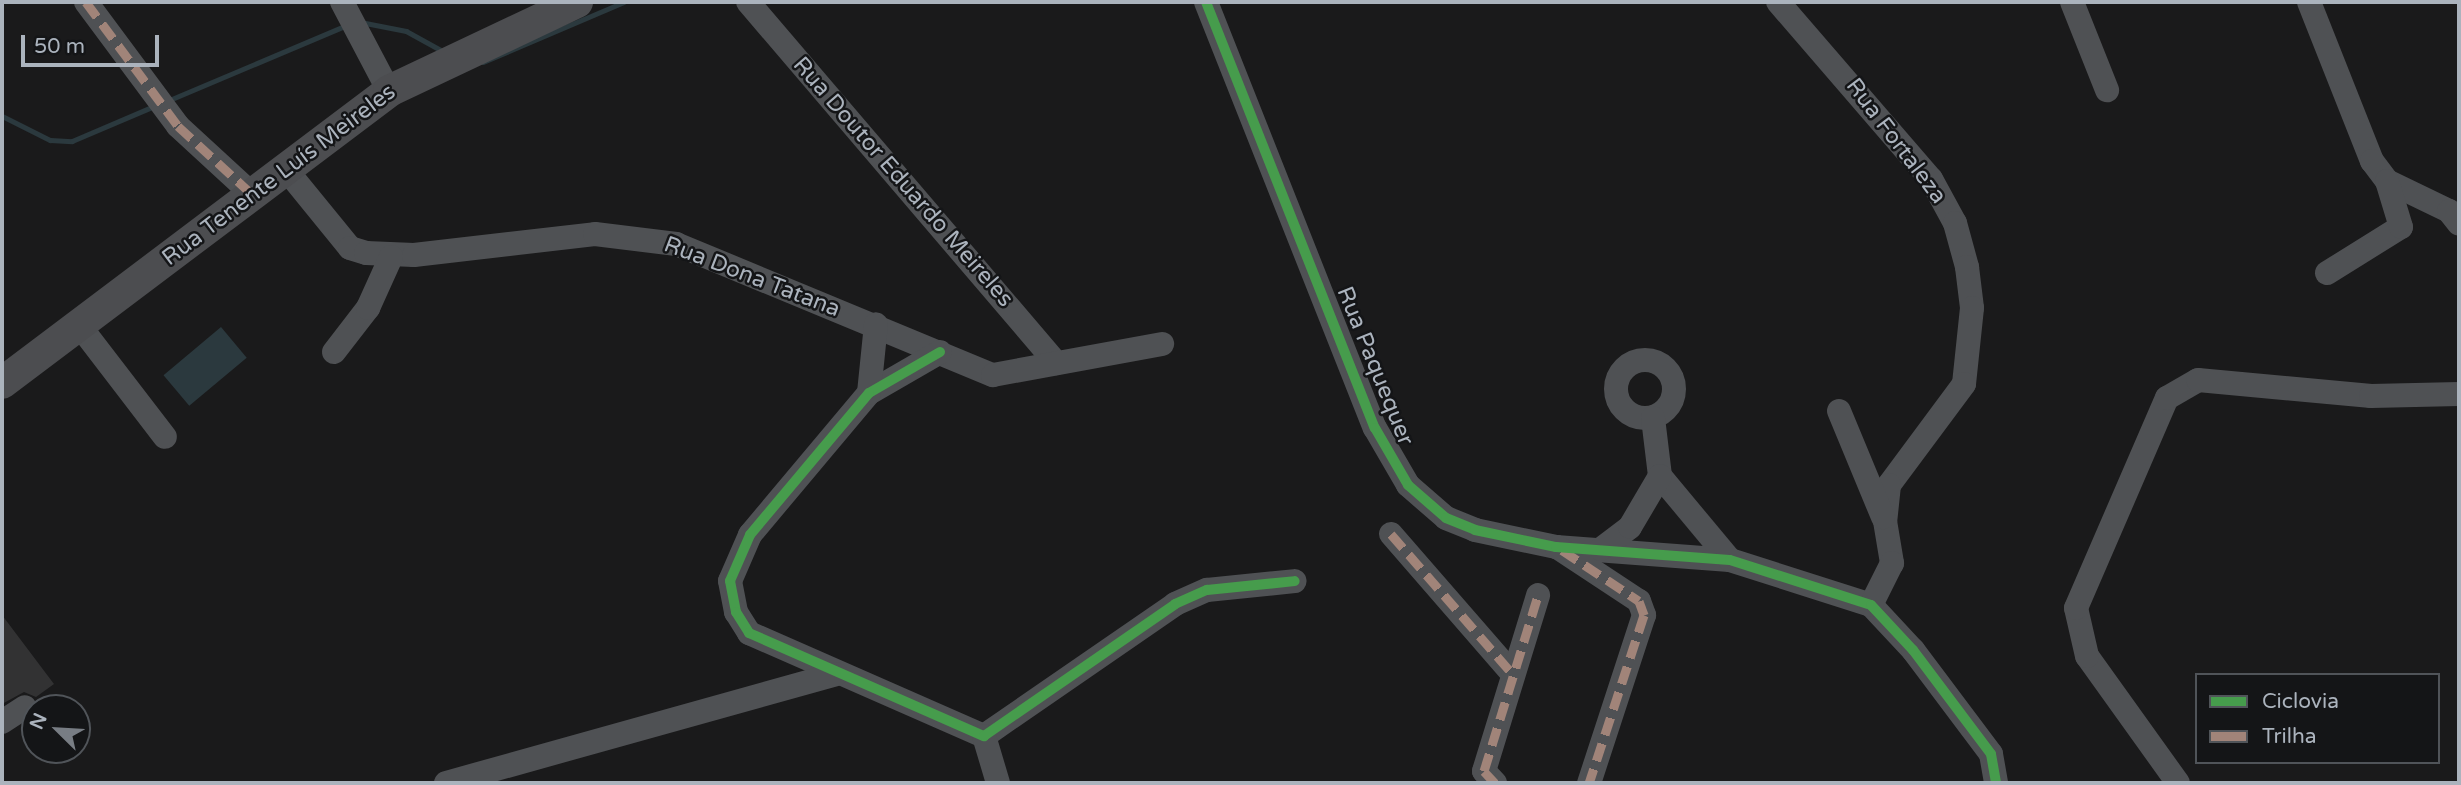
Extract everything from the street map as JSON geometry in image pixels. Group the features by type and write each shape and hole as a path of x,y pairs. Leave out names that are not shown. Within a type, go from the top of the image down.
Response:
{"main road":[{"name":"Rua Tenente Luís Meireles","path":"2,383 284,167 389,91 463,51 577,2"}],"street":[{"path":"86,2 178,126 252,194"},
{"name":"Rua Doutor Eduardo Meireles","path":"748,2 1056,363"},
{"name":"Rua Paquequer","path":"1206,2 1389,458 1408,485 1446,518 1556,547 1730,560 1871,605"},
{"name":"Rua Fortaleza","path":"1779,2 1931,179 1955,223 1967,267 1972,308 1964,384 1896,472 1885,521 1892,563 1871,605"},
{"path":"2071,2 2107,90"},
{"path":"2309,2 2361,137 2387,181 2401,227 2327,273"},
{"path":"351,18 389,91"},
{"name":"Rua Dona Tatana","path":"284,167 350,248 391,257 549,237 633,236 676,244 993,374 1162,344"},
{"path":"2387,181 2449,211 2459,224"},
{"path":"334,352 368,308 391,257"},
{"path":"869,393 876,324"},
{"path":"79,325 165,437"},
{"path":"940,352 869,393 750,535 730,580 736,612 749,633 836,674 984,736 1005,727 1175,604 1207,590 1295,581"},
{"path":"2178,783 2087,656 2076,608 2167,398 2198,380 2371,396 2459,394"},
{"path":"1839,411 1885,521"},
{"path":"1653,418 1660,476 1730,560"},
{"path":"1601,549 1630,527 1660,476"},
{"path":"1391,534 1513,673"},
{"path":"1556,547 1639,601 1644,615 1589,783"},
{"path":"1495,783 1484,771 1538,595"},
{"path":"1871,605 1913,650 1991,754 1996,783"},
{"path":"446,783 512,776 836,674"},
{"path":"2,722 21,710"},
{"path":"984,736 998,783"}],"shaded area":[{"path":"221,327 247,358 189,406 164,375"}],"building":[{"path":"2,615 54,684 40,694 24,692 2,704"}],"waterway":[{"path":"483,62 624,2"},
{"path":"360,22 406,31 444,52"},
{"path":"167,101 347,25"},
{"path":"2,116 50,140 72,141 154,106"}],"marked path":[{"path":"86,2 178,126 252,194"},
{"path":"1391,534 1512,673"},
{"path":"1562,550 1639,601 1644,615 1589,783"},
{"path":"1495,783 1484,771 1538,595"}],"cycle path":[{"path":"1206,2 1375,428 1408,485 1446,518 1475,530 1556,547 1730,560 1871,605 1913,650 1991,754 1996,783"},
{"path":"940,352 869,393 750,535 730,581 736,612 749,633 984,736 1175,604 1207,590 1295,581"}]}
